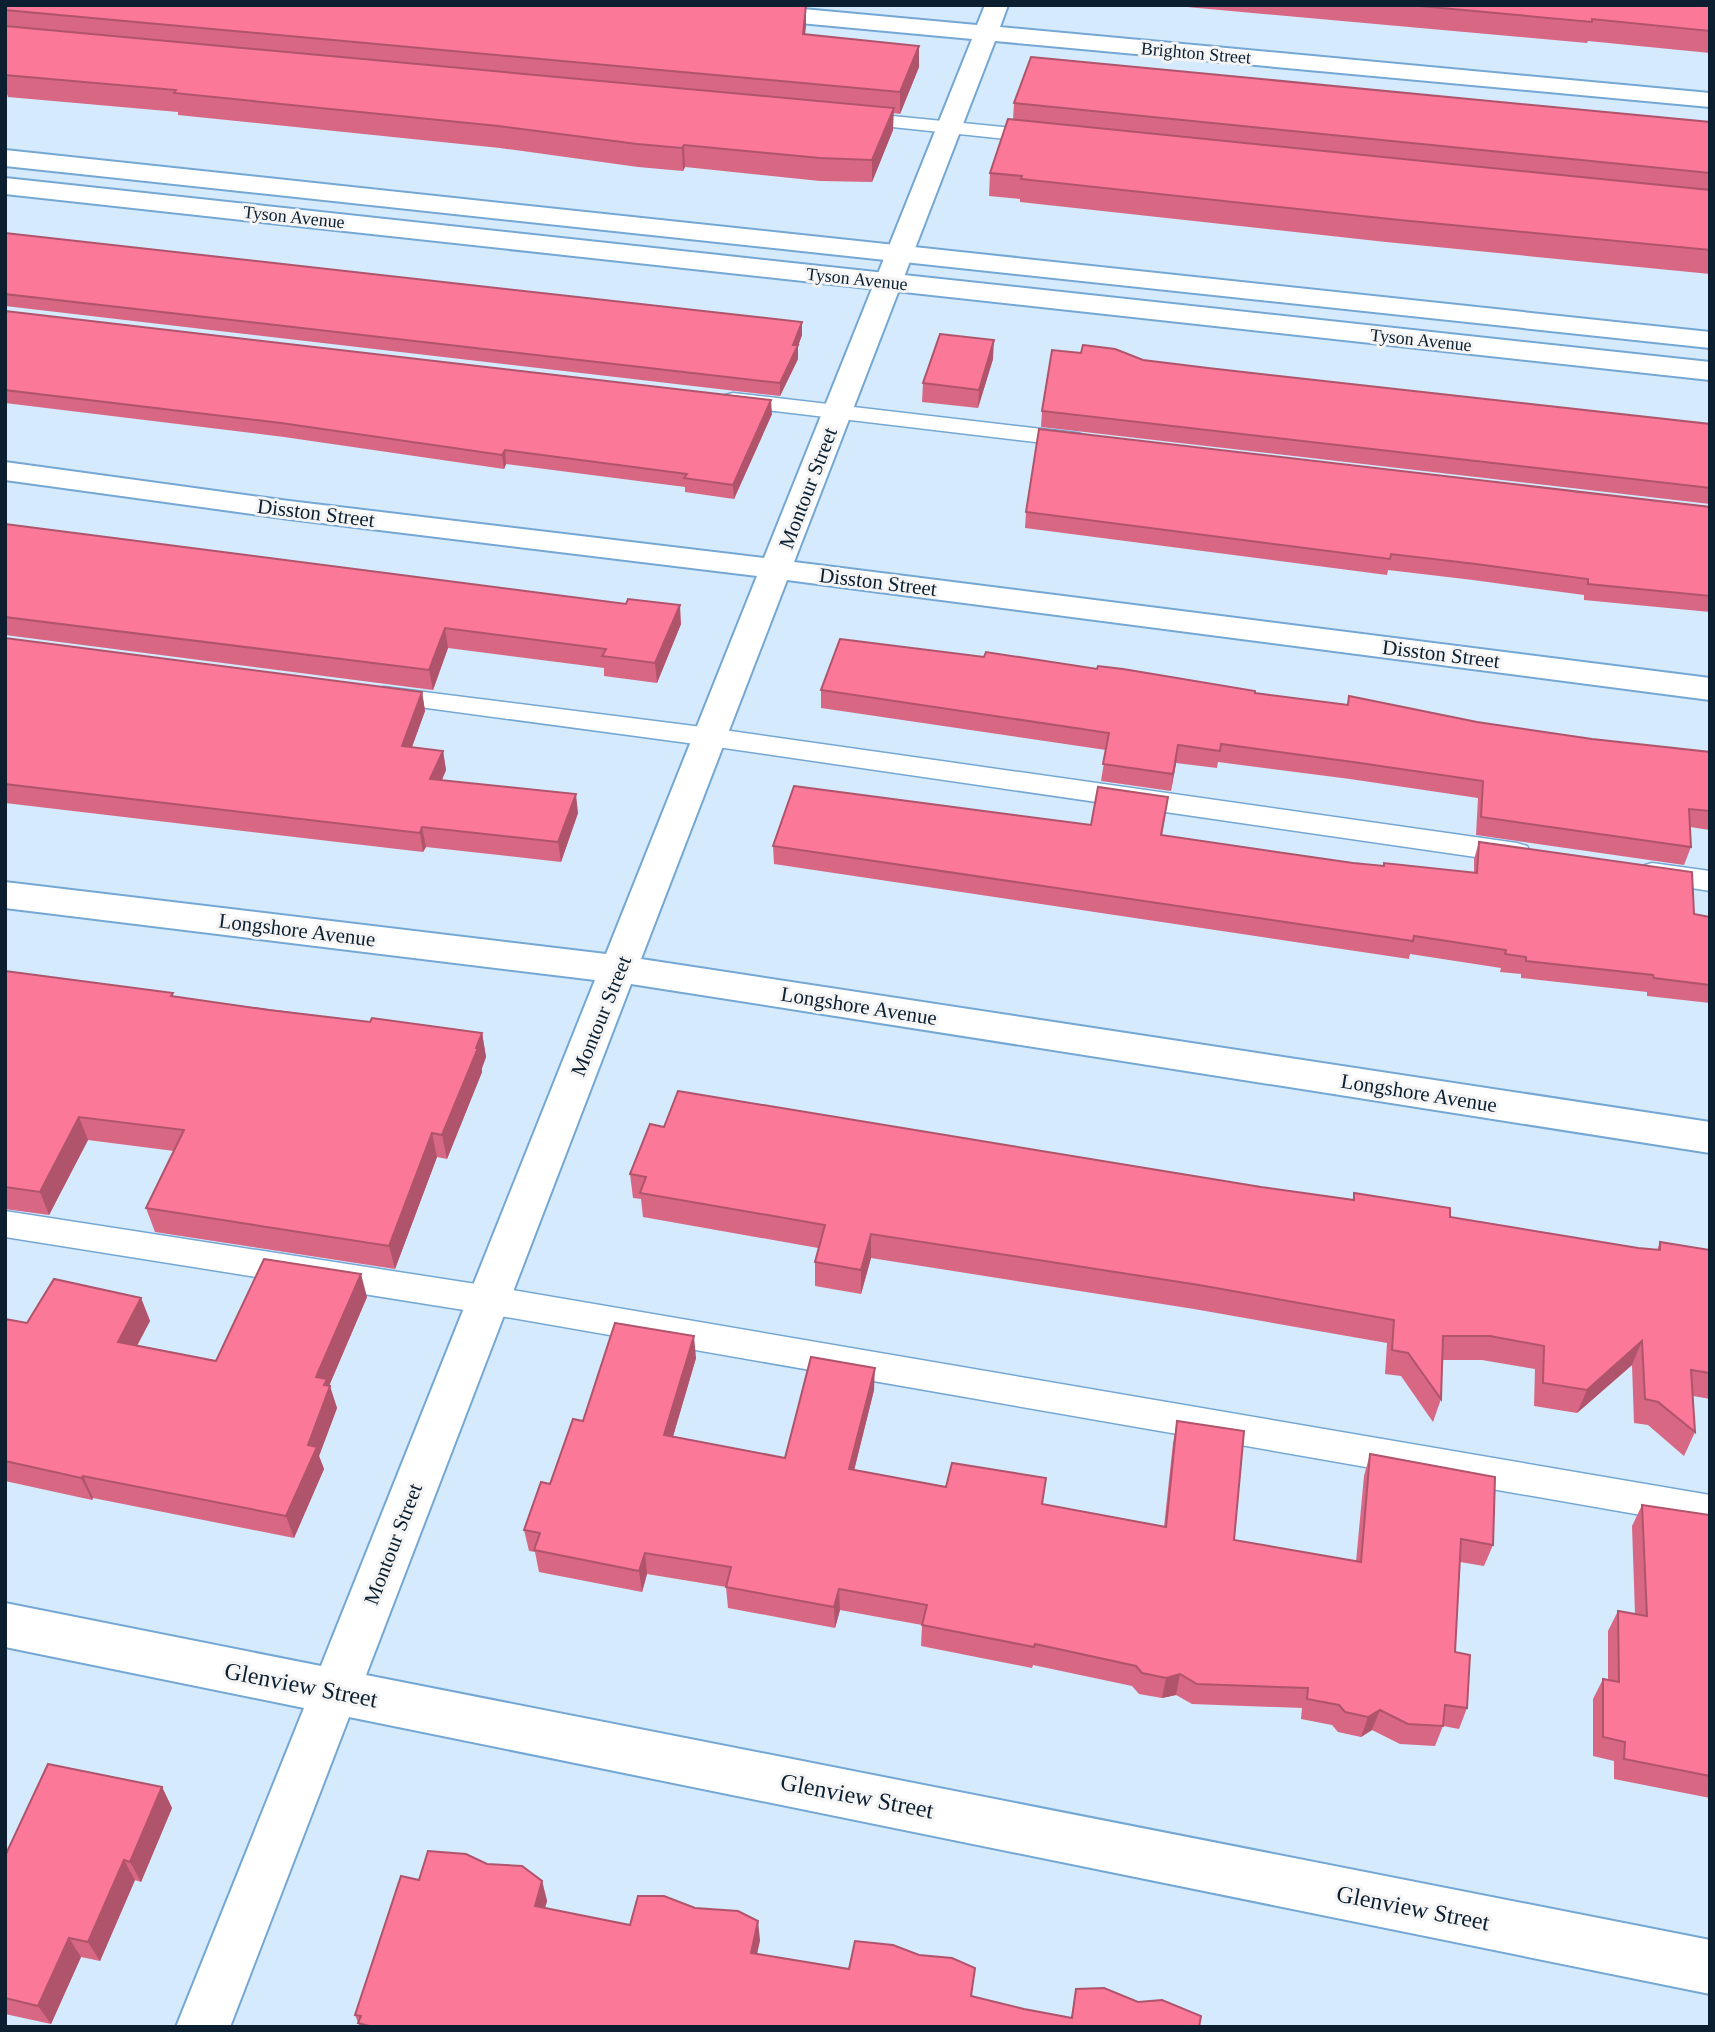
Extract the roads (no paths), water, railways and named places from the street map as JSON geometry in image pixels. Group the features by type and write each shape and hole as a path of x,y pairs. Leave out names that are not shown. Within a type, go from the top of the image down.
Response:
{"street":[{"name":"Brighton Street","path":"683,5 992,20 1710,100"},
{"name":"Montour Street","path":"203,2027 992,20"},
{"name":"Tyson Avenue","path":"5,158 373,197 894,269 1557,355 1710,371"},
{"name":"Tyson Avenue","path":"5,186 354,223 1556,324 1710,340"},
{"path":"354,223 373,197"},
{"path":"1556,324 1557,355"},
{"name":"Disston Street","path":"5,471 289,510 776,569 1710,689"},
{"name":"Longshore Avenue","path":"5,895 619,970 1710,1138"},
{"name":"Glenview Street","path":"5,1625 1710,1967"}],"lane":[{"path":"838,117 1060,138"},
{"path":"713,398 1101,443"},
{"path":"365,692 710,737 1545,858"},
{"path":"1628,869 1710,881"},
{"path":"5,1224 489,1300 1710,1511"}]}
